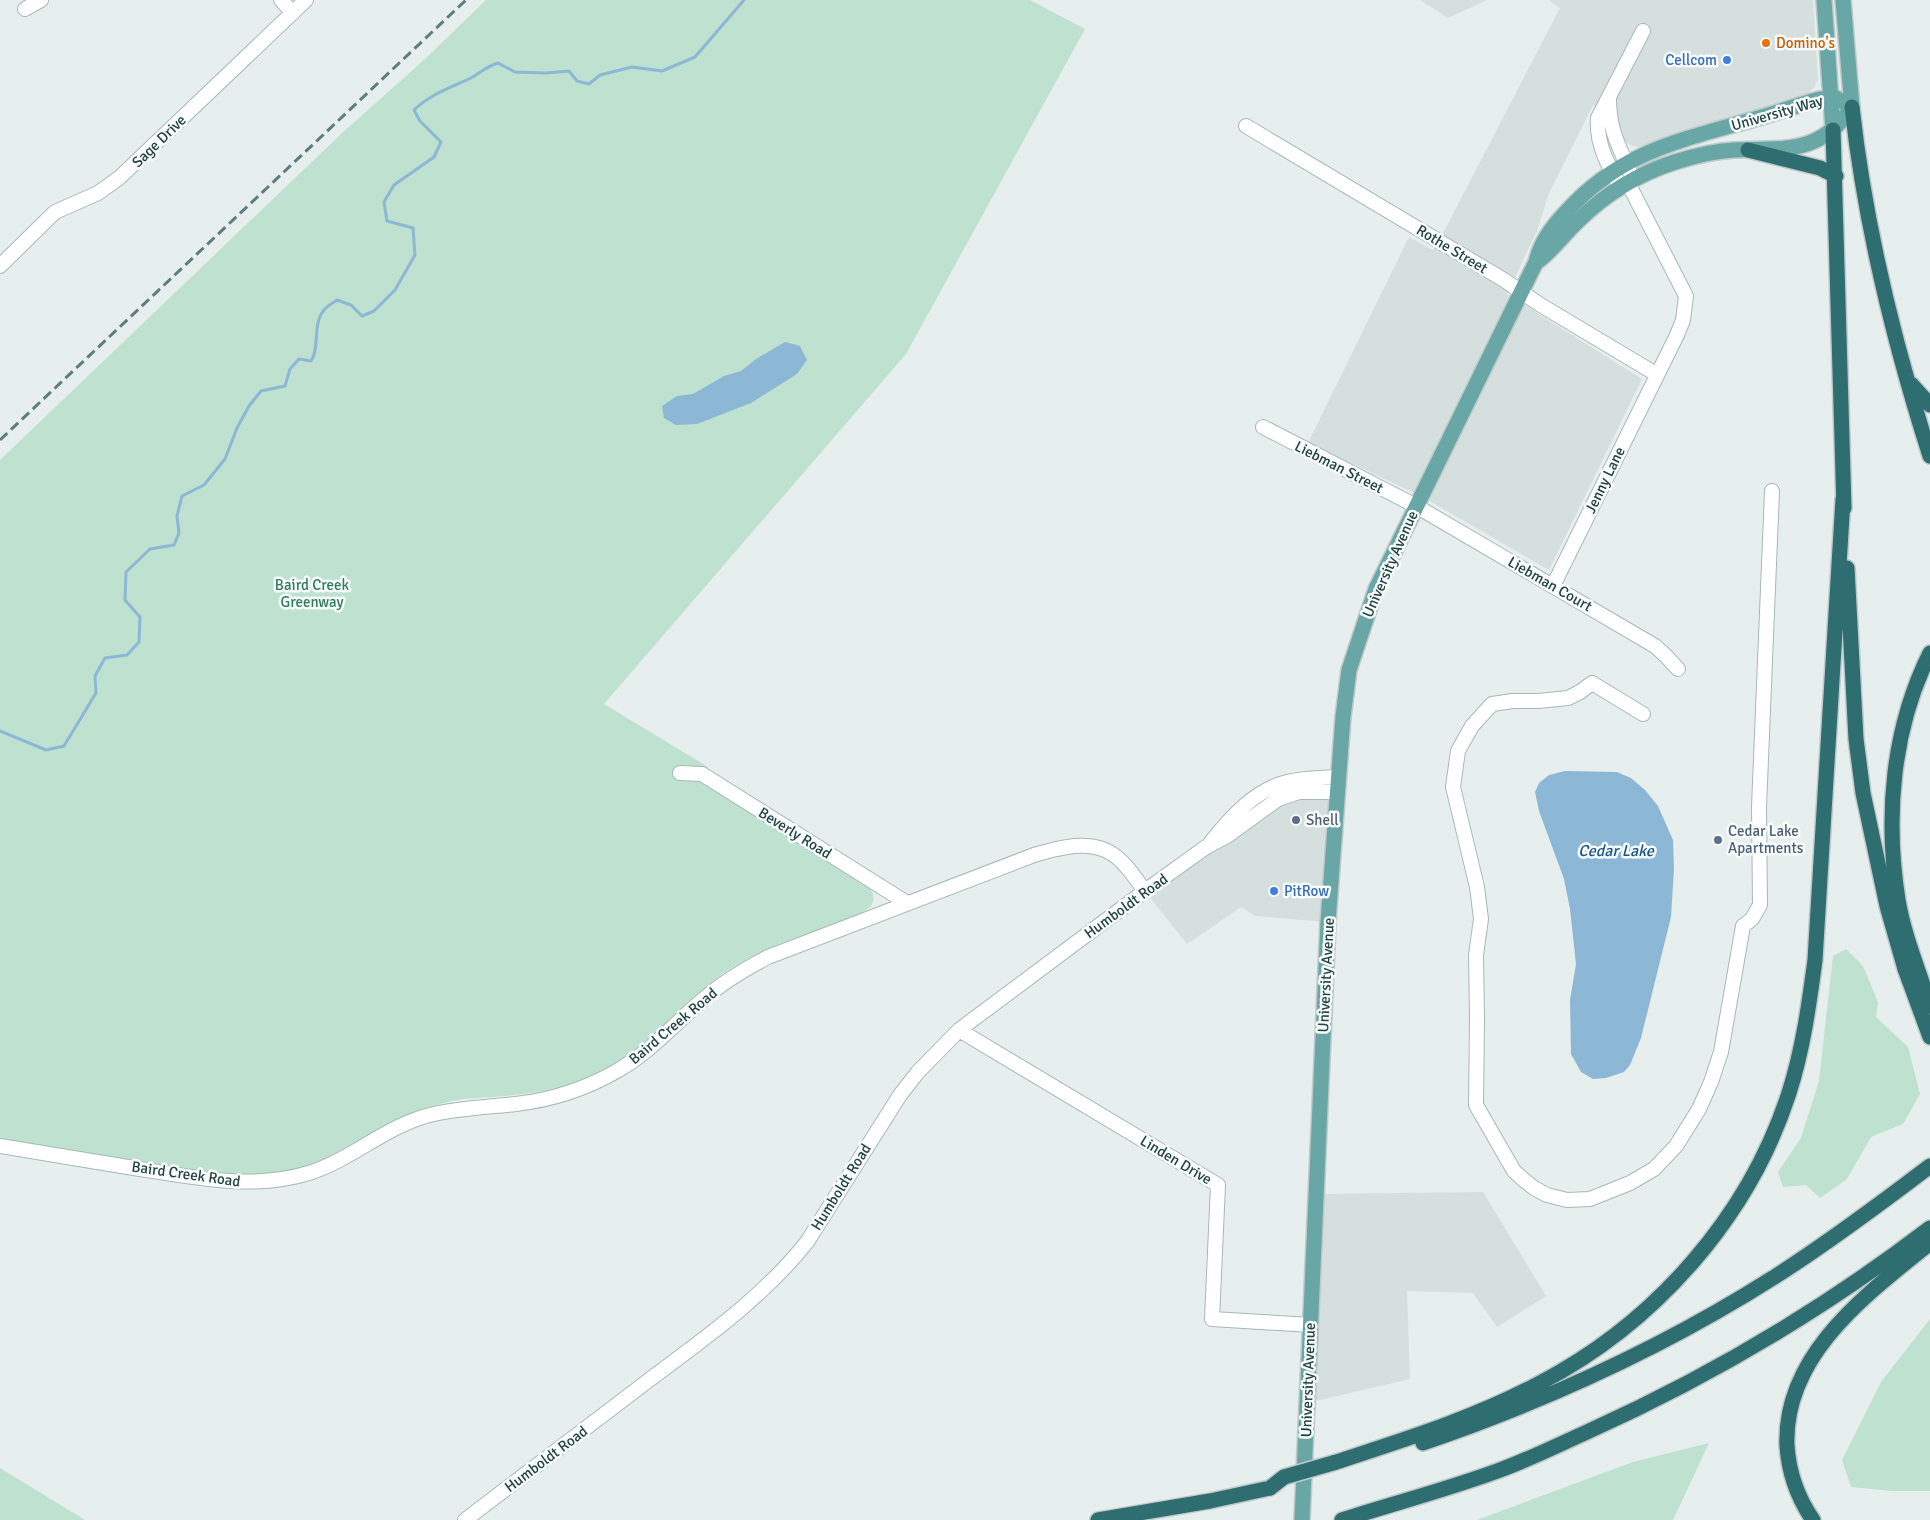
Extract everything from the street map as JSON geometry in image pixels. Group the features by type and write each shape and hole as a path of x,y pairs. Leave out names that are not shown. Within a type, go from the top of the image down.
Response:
{"highway":[{"path":"1852,107 1875,249 1888,308 1930,456"},
{"path":"1098,1520 1210,1501 1270,1488 1332,1467 1503,1401 1554,1375 1602,1346 1650,1306 1685,1271 1732,1211 1752,1177 1772,1138 1789,1094 1806,1027 1815,951 1843,499 1836,176 1833,130"},
{"path":"1748,150 1820,168 1836,176"},
{"path":"1907,377 1920,396 1930,406"},
{"path":"1843,499 1847,536 1849,629 1856,739 1863,792 1887,906 1905,969 1930,1037"},
{"path":"1930,654 1916,686 1900,738 1892,805 1894,860 1899,901 1909,941 1930,1006"},
{"path":"1332,1467 1392,1454 1470,1427 1588,1378 1641,1352 1729,1304 1775,1276 1851,1225 1930,1166"},
{"path":"1342,1520 1500,1470 1619,1418 1675,1391 1775,1334 1834,1297 1887,1261 1930,1228"},
{"path":"1813,1520 1801,1501 1792,1478 1787,1433 1788,1415 1794,1396 1811,1359 1824,1340 1879,1286 1930,1243"}],"main road":[{"path":"1824,0 1833,130"},
{"path":"1843,0 1852,107"},
{"name":"University Way","path":"1832,98 1840,99 1852,107 1833,130 1817,140 1797,147 1718,152 1688,158 1658,168 1627,183 1589,210 1536,262 1540,247 1556,223 1584,193 1626,162 1683,139 1814,101 1832,98"},
{"name":"University Avenue","path":"1302,1520 1327,944 1338,784 1349,670 1376,589 1536,262"}],"street":[{"path":"25,8 40,0"},
{"path":"281,0 293,13"},
{"name":"Sage Drive","path":"0,266 55,212 98,193 119,178 306,0"},
{"path":"1627,183 1612,171 1602,150 1598,122 1602,109 1643,32"},
{"path":"1609,97 1611,128 1626,162 1627,183"},
{"name":"Rothe Street","path":"1246,126 1656,374"},
{"name":"Jenny Lane","path":"1553,586 1656,374 1677,335 1682,320 1686,296 1627,183"},
{"name":"Liebman Street","path":"1263,427 1416,506"},
{"path":"1643,714 1592,683 1568,698 1492,704 1472,726 1458,751 1453,787 1477,887 1481,919 1476,955 1476,1105 1514,1171 1534,1188 1547,1195 1567,1200 1590,1199 1630,1183 1654,1169 1676,1146 1699,1109 1721,1052 1743,926 1752,919 1760,905 1759,807 1772,491"},
{"name":"Liebman Court","path":"1416,506 1655,646 1678,669"},
{"name":"Beverly Road","path":"680,773 702,774 906,903"},
{"name":"Humboldt Road","path":"465,1520 712,1333 753,1299 790,1264 807,1242 900,1095 959,1030 1145,891 1208,846 1227,836 1272,802 1286,795 1338,784"},
{"name":"Baird Creek Road","path":"0,1146 221,1182 262,1182 288,1178 328,1166 381,1136 430,1114 473,1107 518,1104 544,1099 591,1084 615,1072 652,1047 704,998 744,970 768,957 1034,855 1076,846 1088,846 1109,852 1127,868 1145,891"},
{"name":"Linden Drive","path":"959,1030 1218,1185 1212,1318 1311,1325"}],"shaded area":[{"path":"1420,0 1487,0 1448,18"},
{"path":"1549,0 1813,0 1818,79 1814,88 1805,96 1641,147 1633,146 1623,141 1615,121 1615,103 1620,92 1609,86 1598,108 1593,105 1549,193 1537,231 1507,294 1642,379 1549,570 1421,496 1308,443 1409,237 1433,250 1439,241 1560,8"},
{"path":"1337,792 1328,922 1255,916 1241,907 1187,944 1145,891 1272,803"},
{"path":"1483,1192 1546,1296 1497,1327 1473,1293 1407,1291 1410,1379 1307,1403 1316,1194"}],"green space":[{"name":"Baird Creek Greenway","path":"486,0 1030,0 1085,29 906,354 604,704 708,767 699,781 864,883 872,892 872,904 868,909 849,919 774,946 737,965 719,976 637,1048 622,1059 588,1077 545,1091 464,1099 431,1107 382,1127 318,1161 284,1174 253,1178 226,1176 0,1140 0,460 341,134 425,59"},
{"path":"1846,949 1863,966 1878,1002 1876,1017 1908,1047 1920,1094 1903,1124 1871,1137 1847,1179 1820,1198 1806,1185 1783,1187 1778,1172 1801,1138 1819,1081 1833,956"},
{"path":"1930,1319 1930,1491 1892,1491 1851,1487 1842,1460 1881,1382"},
{"path":"1709,1443 1673,1520 1477,1520 1633,1462"},
{"path":"0,1468 85,1520 0,1520"}],"water":[{"path":"785,342 800,346 807,360 797,374 751,403 697,424 676,425 664,418 662,406 677,396 693,394 724,376 741,371 756,359"},
{"name":"Cedar Lake","path":"1565,771 1617,772 1631,778 1645,790 1658,806 1673,840 1674,869 1671,917 1641,1038 1630,1065 1624,1072 1606,1078 1593,1079 1581,1072 1571,1054 1570,1000 1576,964 1570,909 1564,879 1539,811 1535,792 1539,783 1549,775"}],"waterway":[{"path":"0,731 46,750 64,746 96,693 95,676 105,658 127,655 139,642 140,617 125,600 126,572 150,549 174,545 179,533 177,516 182,496 204,485 225,459 237,428 249,406 261,391 285,386 290,369 299,359 311,361 314,356 318,322 325,309 337,300 351,305 362,316 374,311 395,290 415,255 413,228 387,221 384,202 394,185 434,157 441,142 420,121 414,110 420,104 498,63 515,72 546,73 569,71 577,81 589,84 600,75 632,67 662,71 695,57 744,0"}],"railway":[{"path":"0,440 466,0"}],"place":[{"name":"Domino's","path":"1766,43"},
{"name":"Cellcom","path":"1727,60"},
{"name":"Shell","path":"1296,820"},
{"name":"Cedar Lake Apartments","path":"1718,840"},
{"name":"PitRow","path":"1274,891"}]}
